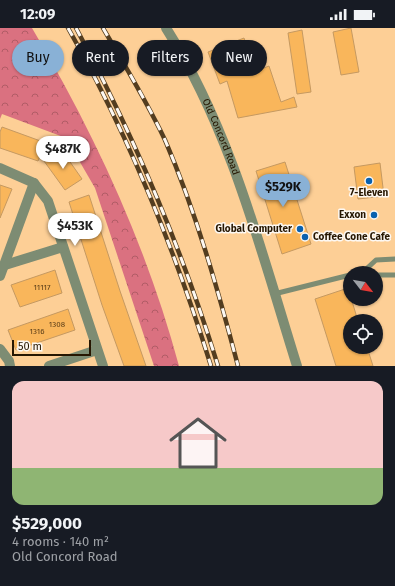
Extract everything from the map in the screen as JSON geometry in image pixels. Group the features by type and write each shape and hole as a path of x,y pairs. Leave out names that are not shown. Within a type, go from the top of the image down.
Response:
{"street":[{"name":"Old Concord Road","path":"166,28 195,77 225,148 297,366"},
{"path":"0,168 34,183 48,201 103,366"},
{"path":"0,276 34,183"},
{"path":"5,265 63,246"},
{"path":"0,349 9,361 10,366"},
{"path":"49,366 97,350"}],"lane":[{"path":"370,266 376,260 395,259"},
{"path":"383,275 395,275"},
{"path":"274,294 343,277"}],"green space":[{"path":"0,28 32,28 39,40 12,40 12,76 59,76 98,150 135,235 166,322 179,366 154,366 95,188 66,138 2,114 0,119"}],"building":[{"path":"351,28 359,72 341,75 333,32"},
{"path":"302,30 311,92 297,94 288,33"},
{"path":"211,51 211,60 208,52"},
{"path":"269,66 281,102 294,97 297,107 238,118 227,81 220,84 217,76 267,76 267,67"},
{"path":"2,127 46,143 38,161 0,148 0,132"},
{"path":"61,149 82,179 65,190 44,161"},
{"path":"285,162 311,244 282,254 256,171"},
{"name":"7-Eleven","path":"380,163 384,196 358,199 354,167"},
{"path":"0,185 12,189 0,218"},
{"path":"89,195 146,366 124,366 102,305 69,202"},
{"path":"55,270 62,293 20,307 11,285"},
{"path":"343,290 343,306 353,306 356,314 343,314 343,354 369,354 373,366 336,366 315,299"},
{"path":"68,309 75,330 16,350 8,330"}],"railway":[{"path":"68,28 111,109 148,193 182,279 211,366"},
{"path":"76,28 118,110 173,236 218,366"},
{"path":"103,28 151,112 176,167 206,252 238,366"}],"place":[{"name":"7-Eleven","path":"369,181"},
{"name":"Exxon","path":"374,215"},
{"name":"Global Computer","path":"300,229"},
{"name":"Coffee Cone Cafe","path":"305,237"}]}
